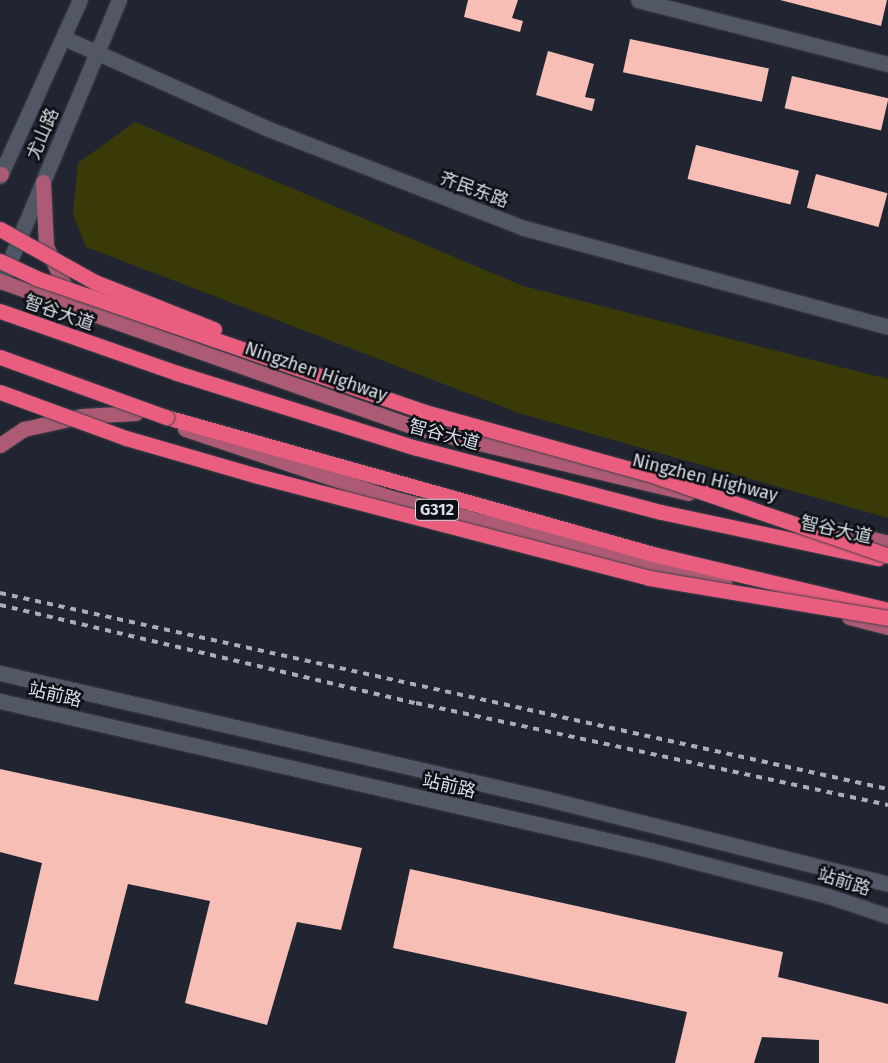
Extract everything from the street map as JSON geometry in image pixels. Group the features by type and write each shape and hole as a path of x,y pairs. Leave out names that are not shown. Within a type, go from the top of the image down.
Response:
{"highway":[{"path":"0,229 95,282 425,412"},
{"path":"0,261 36,278 425,412 655,476 888,556"},
{"name":"智谷大道","path":"0,311 177,373 417,448 661,512 888,560"},
{"name":"G312","path":"0,357 166,417 404,485 653,554 888,610"},
{"path":"0,392 126,438 254,475 649,578 888,618"}],"main road":[{"path":"43,182 46,246 75,307"},
{"name":"Ningzhen Highway","path":"0,282 420,429 888,543"},
{"name":"G312","path":"0,351 136,413 388,497 888,627"},
{"path":"0,445 24,429 82,416 136,413"}],"street":[{"name":"尤山路","path":"0,175 80,0"},
{"name":"尤山路","path":"0,282 119,0"},
{"path":"638,0 888,64"},
{"name":"齐民东路","path":"64,38 266,128 524,228 888,327"},
{"name":"站前路","path":"0,674 544,798 888,884"},
{"name":"站前路","path":"0,701 650,850 828,896 888,916"}],"shaded area":[{"path":"135,122 523,286 888,379 888,518 522,414 86,247 73,214 78,163"}],"building":[{"path":"468,0 518,0 512,18 523,21 520,32 464,17"},
{"path":"780,0 887,0 881,26"},
{"path":"630,39 769,69 762,102 623,72"},
{"path":"548,51 594,64 585,97 595,99 592,111 536,95"},
{"path":"792,76 888,98 881,130 785,108"},
{"path":"696,145 799,171 790,205 688,179"},
{"path":"816,174 887,193 878,227 807,208"},
{"path":"0,769 362,848 341,930 297,922 267,1025 185,1003 210,901 128,884 98,1001 14,984 42,863 0,852"},
{"path":"410,869 783,952 778,977 888,1004 888,1063 819,1063 819,1040 762,1037 754,1063 675,1063 687,1012 393,948"}],"railway":[{"path":"0,593 888,789"},
{"path":"0,605 416,703 888,805"}]}
